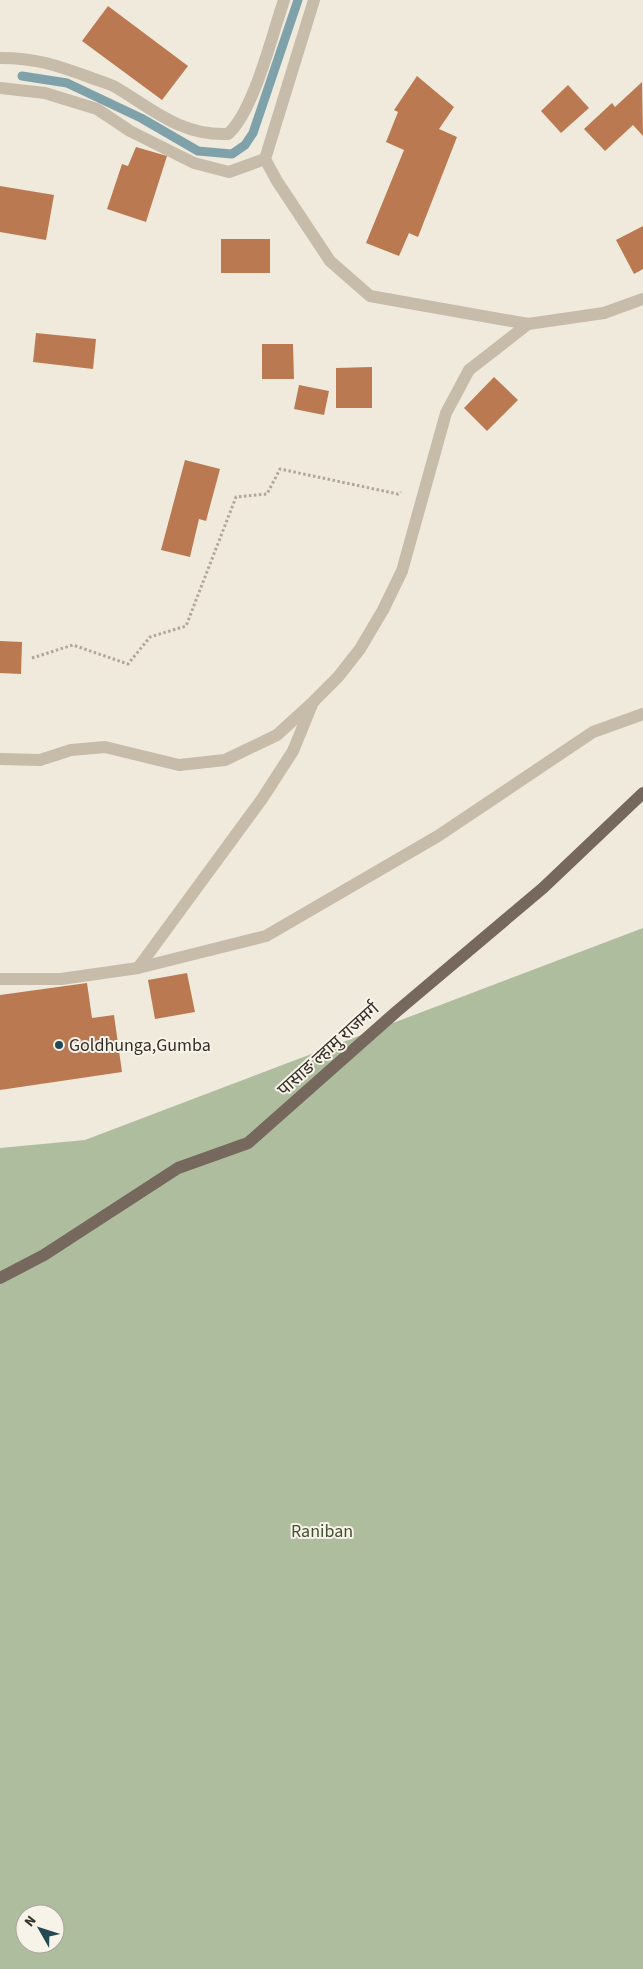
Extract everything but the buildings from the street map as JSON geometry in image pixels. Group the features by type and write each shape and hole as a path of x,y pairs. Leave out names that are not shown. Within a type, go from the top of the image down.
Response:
{"main road":[{"name":"पासाङ ल्हामु राजमर्ग","path":"0,1278 44,1255 178,1168 248,1143 396,1012 542,888 643,793"}],"street":[{"path":"0,58 22,58 47,62 116,88 149,110 178,124 209,135 228,134 242,117 250,99 284,0"},
{"path":"314,0 265,159 277,181 330,261 370,296 528,324 604,313 643,300"},
{"path":"0,88 46,93 97,109 130,131 194,163 229,172 265,159"},
{"path":"0,759 40,760 71,750 105,747 179,765 225,760 277,735 338,677 354,656 383,610 402,571 446,413 469,370 528,324"},
{"path":"138,968 262,799 288,759 312,702"},
{"path":"0,979 61,979 138,968 266,936 438,836 593,732 643,714"}],"path":[{"path":"32,658 73,645 128,664 150,637 186,626 236,497 267,494 280,469 398,494 430,467"}],"green space":[{"name":"Raniban","path":"643,928 643,1969 0,1969 0,1148 85,1140"}],"waterway":[{"path":"22,76 67,83 141,118 198,151 232,154 245,145 253,133 298,0"}],"place":[{"name":"Goldhunga,Gumba","path":"59,1045"}]}
